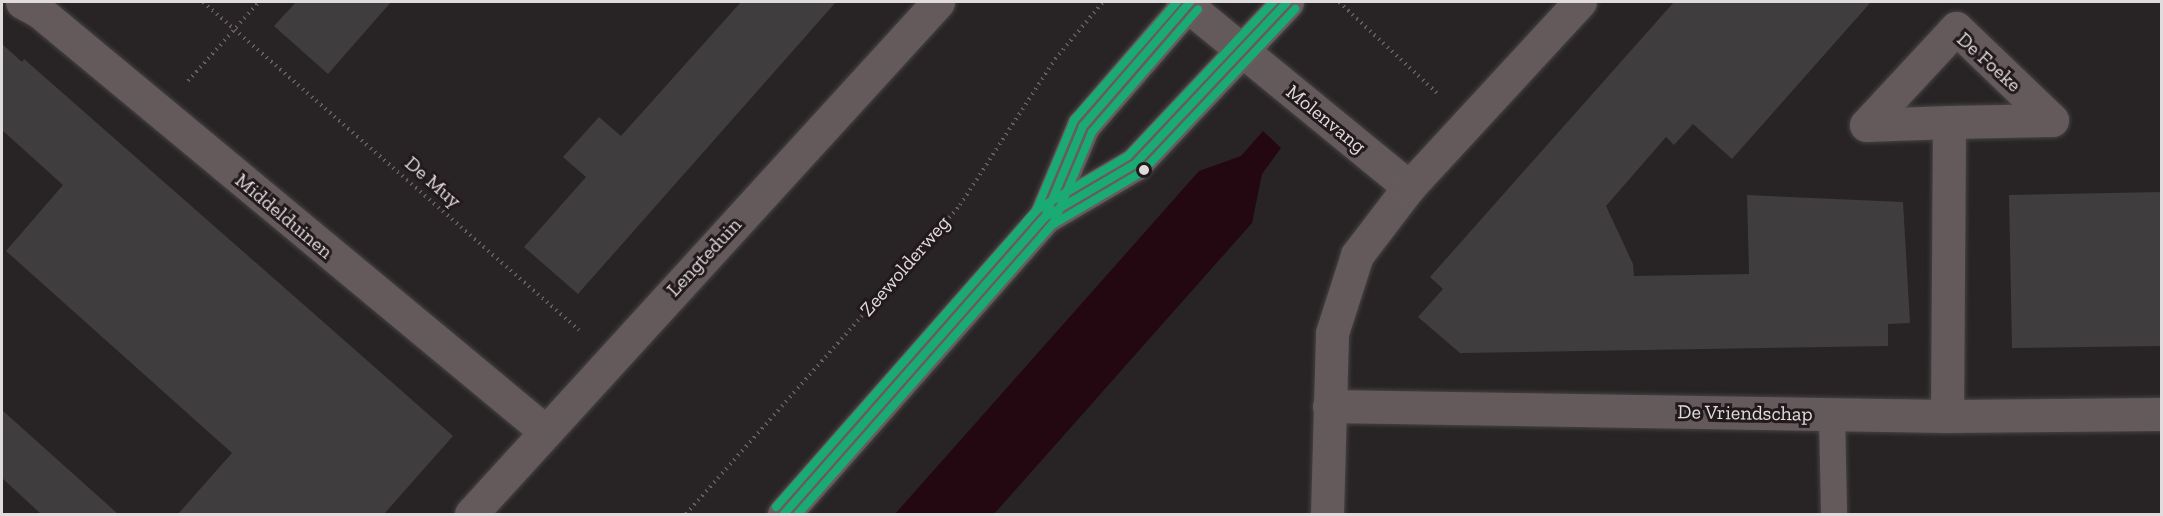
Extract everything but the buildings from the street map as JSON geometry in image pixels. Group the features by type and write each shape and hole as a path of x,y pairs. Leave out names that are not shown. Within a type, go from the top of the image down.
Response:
{"main road":[{"path":"784,514 1045,217 1135,164 1287,2"},
{"path":"1045,217 1083,126 1186,3"}],"street":[{"name":"Middelduinen","path":"22,2 40,12 545,432"},
{"name":"Lengteduin","path":"471,514 938,2"},
{"path":"1328,514 1332,333 1357,255 1409,187 1580,2"},
{"name":"Molenvang","path":"1186,3 1409,187"},
{"name":"De Foeke","path":"1956,28 2052,120 1949,122 1866,125 1956,28"},
{"path":"1947,416 1949,122"},
{"name":"De Vriendschap","path":"1329,406 1832,415 2162,414"}],"lane":[{"path":"1832,415 1834,514"}],"path":[{"name":"De Muy","path":"203,2 612,358"},
{"path":"160,114 259,2"},
{"name":"Zeewolderweg","path":"686,514 960,205 1055,60 1102,2"},
{"path":"1339,2 1421,79 1470,120"}],"shaded area":[{"path":"1263,131 1281,148 1262,174 1252,223 994,514 895,514 1199,171 1241,156"}],"transit line":[{"path":"1026,222 1036,211 1074,120 1177,2"},
{"path":"1034,229 1045,217 1083,126 1190,2"},
{"path":"776,507 1038,209 1128,156 1273,2"},
{"path":"784,514 1045,217 1135,164 1287,2"},
{"path":"1042,236 1054,222 1092,132 1198,9"},
{"path":"798,514 1052,225 1142,172 1295,9"}]}
